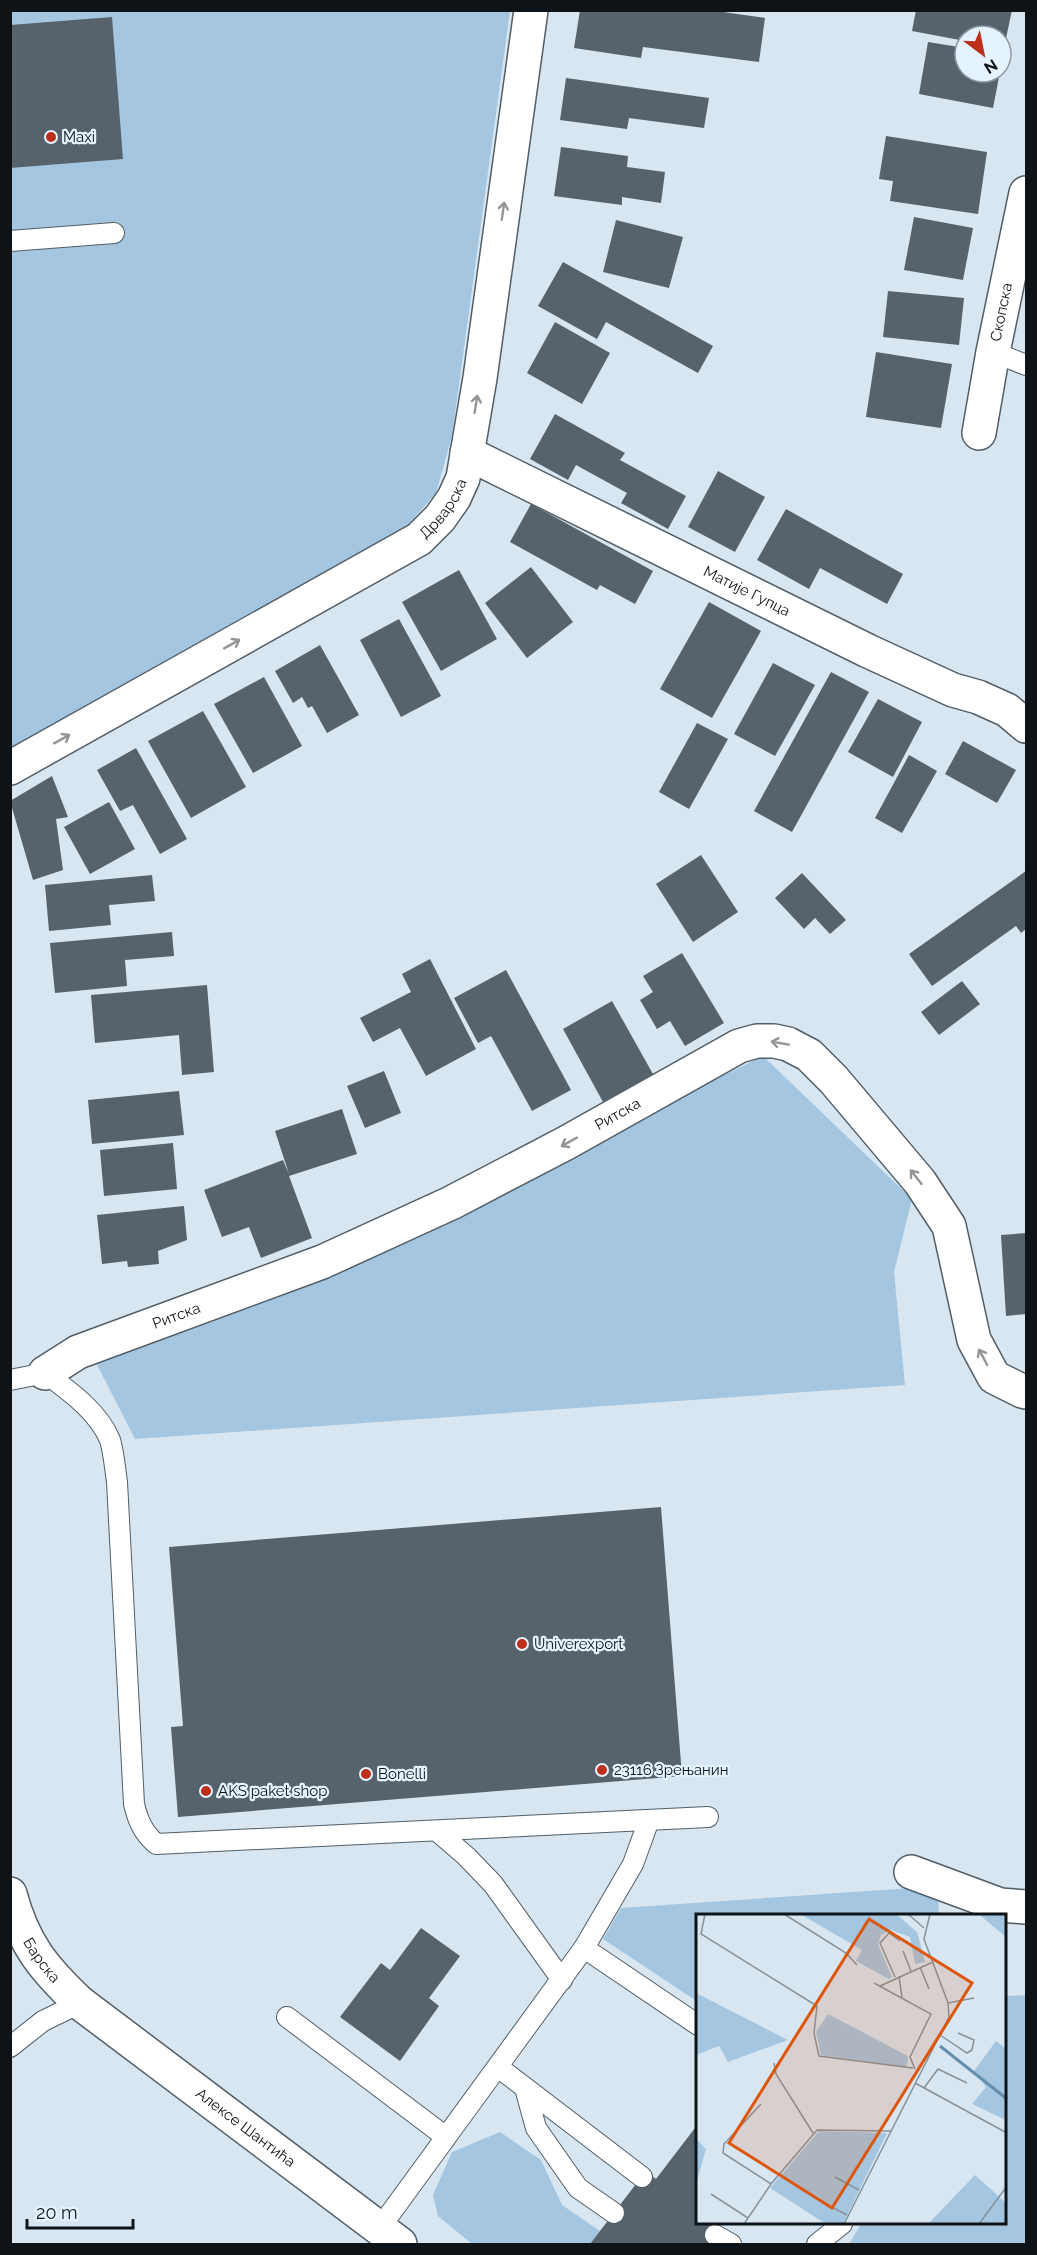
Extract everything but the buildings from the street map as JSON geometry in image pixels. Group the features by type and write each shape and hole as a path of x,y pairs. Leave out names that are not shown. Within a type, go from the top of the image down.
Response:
{"street":[{"name":"Дрварска","path":"10,768 419,539 440,518 454,498 463,478 480,378 531,10"},
{"name":"Скопска","path":"979,433 993,352 1026,193"},
{"name":"Матије Гупца","path":"467,453 868,651 953,690 978,697 1007,710 1026,726"},
{"name":"Ритска","path":"45,1373 78,1352 322,1262 451,1203 566,1143 739,1046 757,1041 774,1041 788,1044 808,1055 826,1071 920,1182 949,1226 974,1340 994,1377 1026,1392"},
{"path":"911,1872 1000,1905 1026,1907"},
{"name":"Барска","path":"10,1894 26,1938 42,1964 86,2008"},
{"name":"Алексе Шантића","path":"86,2008 390,2237"}],"lane":[{"path":"10,241 114,233"},
{"path":"993,352 1026,365"},
{"path":"10,1380 45,1373 90,1411 102,1425 110,1442 117,1482 134,1804 138,1821 156,1844 708,1817"},
{"path":"390,2237 446,2137 584,1948 633,1864 649,1820"},
{"path":"437,1831 493,1884 562,1980"},
{"path":"584,1948 696,2024"},
{"path":"10,2047 43,2021 86,2008"},
{"path":"287,2017 446,2137"},
{"path":"498,2067 642,2177"},
{"path":"525,2088 536,2128 578,2188 614,2213"},
{"path":"820,2244 840,2225"}],"shaded area":[{"path":"11,11 510,11 452,436 436,493 409,524 11,747"},
{"path":"763,1056 912,1199 894,1272 905,1385 135,1439 91,1353 550,1161"},
{"path":"912,1888 938,1893 939,1914 696,1914 696,2001 603,1939 621,1908"},
{"path":"1026,1995 1026,2244 849,2244 860,2225 1007,2225 1007,1996"},
{"path":"500,2132 541,2160 562,2205 600,2231 590,2244 472,2244 438,2216 433,2195 452,2152"}],"place":[{"name":"Maxi","path":"51,137"},
{"name":"Univerexport","path":"522,1644"},
{"name":"23116 Зрењанин","path":"602,1770"},
{"name":"Bonelli","path":"366,1774"},
{"name":"AKS paket shop","path":"206,1791"}]}
